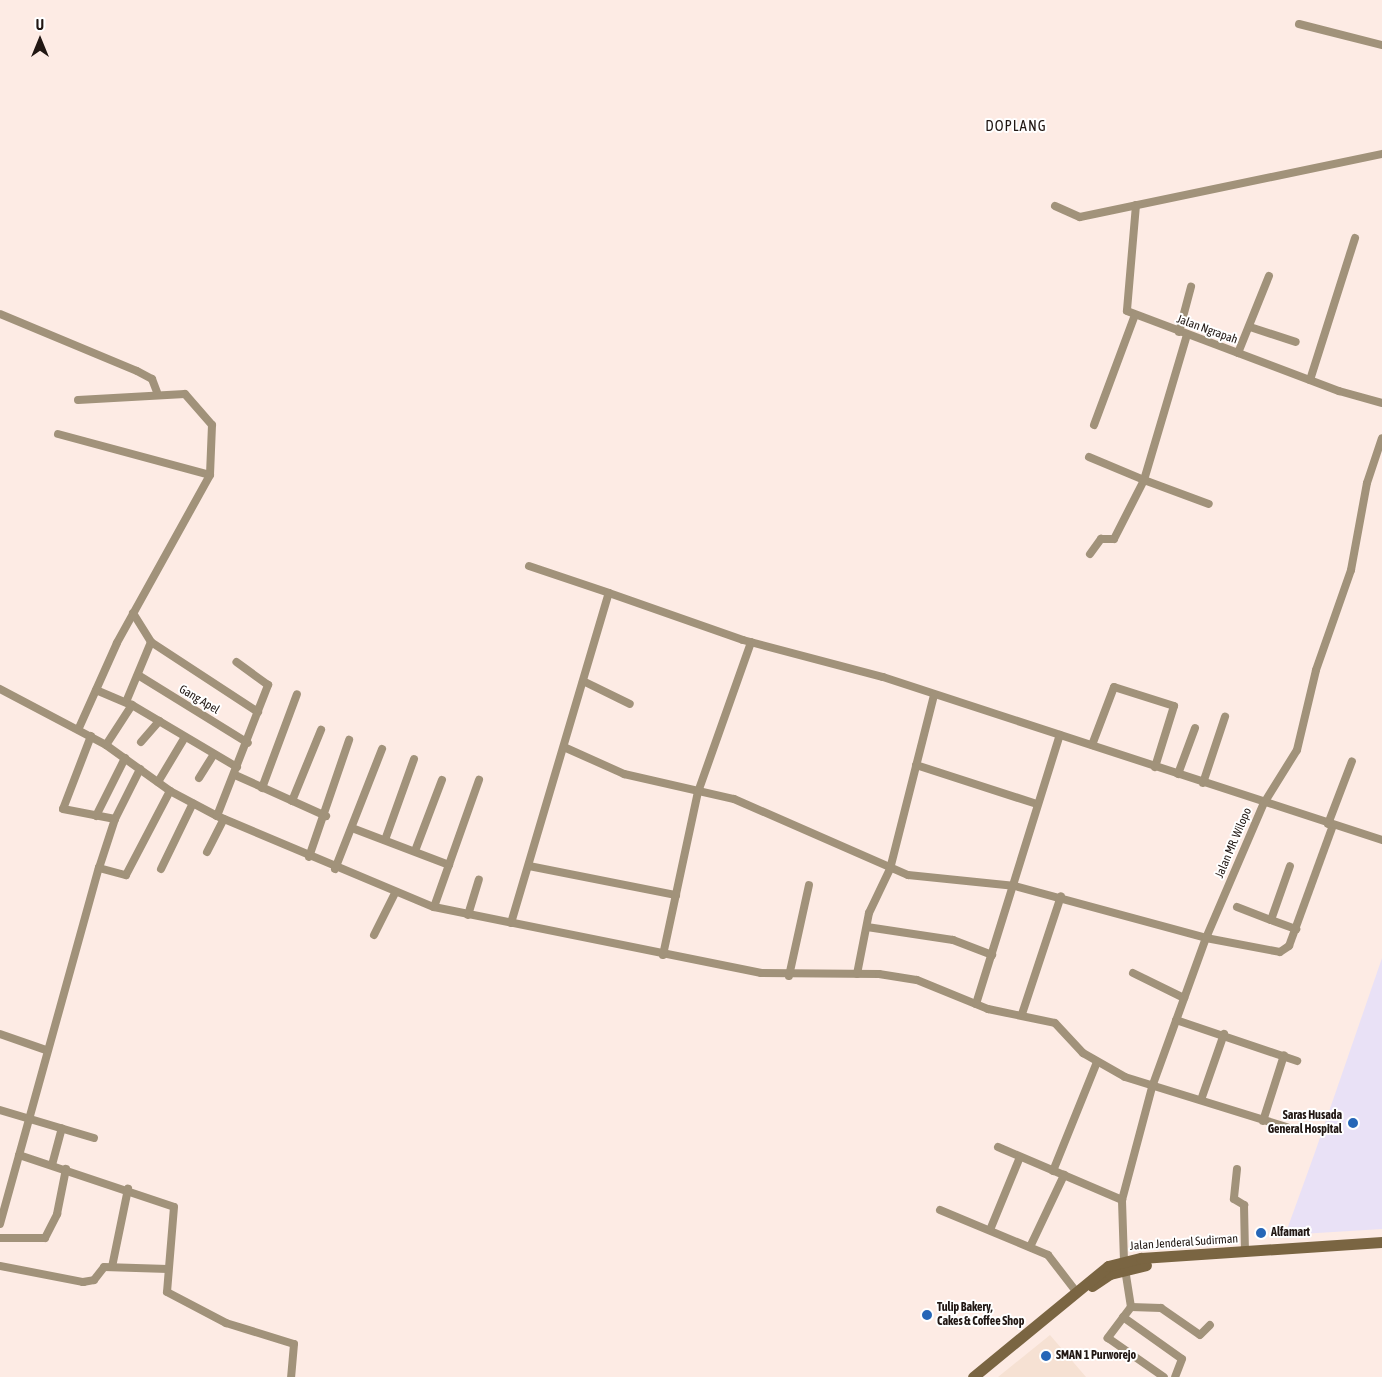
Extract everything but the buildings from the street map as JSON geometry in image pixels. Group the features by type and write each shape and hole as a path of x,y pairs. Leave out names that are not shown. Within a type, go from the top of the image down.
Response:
{"main road":[{"name":"Jalan Jenderal Sudirman","path":"1124,1265 1382,1242"},
{"name":"Jalan Jenderal Sudirman","path":"1109,1270 1124,1265 1245,1252 1382,1250"},
{"path":"974,1377 1075,1290 1109,1270"},
{"path":"985,1377 1109,1270"}],"street":[{"path":"1299,24 1382,44"},
{"path":"1055,206 1076,217 1382,154"},
{"path":"1094,425 1135,315 1124,307 1136,205"},
{"path":"1310,380 1355,238"},
{"path":"1238,353 1269,276"},
{"path":"1179,332 1190,287"},
{"path":"0,314 137,371 152,379 156,392"},
{"name":"Jalan Ngrapah","path":"1135,315 1310,380 1382,403"},
{"path":"1250,327 1296,342"},
{"path":"1090,554 1101,539 1114,539 1144,480 1188,335"},
{"path":"78,400 156,392 185,394 210,421 215,440 210,475 187,524 133,613 78,730"},
{"path":"58,434 210,475"},
{"name":"Jalan MR. Wilopo","path":"1131,1307 1124,1265 1122,1200 1152,1087 1206,938 1264,803 1297,750 1316,670 1351,570 1367,483 1382,438"},
{"path":"1089,458 1209,504"},
{"path":"529,566 751,642 883,676 934,695 1092,745 1330,825 1382,840"},
{"path":"511,924 566,748 583,681 609,593"},
{"path":"133,613 151,642 258,712"},
{"path":"106,745 129,704 151,642"},
{"path":"663,955 698,792 751,642"},
{"path":"207,852 268,684 236,662"},
{"name":"Gang Apel","path":"138,676 248,743"},
{"path":"583,681 630,704"},
{"path":"1092,745 1114,687 1174,706 1155,766"},
{"path":"0,688 91,736 170,791 193,803 309,857 434,907 663,955 789,976 857,974 917,980 976,1004 1022,1014 1055,1024 1097,1062 1152,1087 1202,1100 1286,1127"},
{"path":"96,690 129,704 159,721 214,754 262,788 326,816"},
{"path":"262,788 297,694"},
{"path":"857,974 867,927 890,868 934,695"},
{"path":"1203,783 1225,716"},
{"path":"141,742 159,721"},
{"path":"1178,774 1195,728"},
{"path":"292,801 321,730"},
{"path":"976,1004 1015,886 1037,804 1060,735"},
{"path":"91,736 63,809 115,818"},
{"path":"158,782 185,737"},
{"path":"309,857 326,816 349,740"},
{"path":"566,748 624,774 747,803 908,875 1015,886 1060,896 1206,938 1283,952 1296,929 1352,761"},
{"path":"335,868 382,749"},
{"path":"199,778 214,754"},
{"path":"96,816 125,758"},
{"path":"385,840 414,759"},
{"path":"916,765 1037,804"},
{"path":"0,1224 46,1050 98,868 115,818 140,770"},
{"path":"415,851 442,780"},
{"path":"434,907 479,780"},
{"path":"98,868 126,875 170,791"},
{"path":"161,869 193,803"},
{"path":"352,828 449,865"},
{"path":"529,866 676,894"},
{"path":"1271,920 1290,866"},
{"path":"468,915 479,880"},
{"path":"789,976 809,885"},
{"path":"374,935 395,892"},
{"path":"1022,1014 1060,896"},
{"path":"1237,907 1296,929"},
{"path":"867,927 953,940 992,955"},
{"path":"1133,973 1184,998"},
{"path":"1176,1020 1224,1034 1297,1061"},
{"path":"0,1034 46,1050"},
{"path":"1202,1100 1224,1034"},
{"path":"1263,1120 1284,1055"},
{"path":"1053,1171 1097,1062"},
{"path":"0,1110 94,1138"},
{"path":"52,1165 62,1128"},
{"path":"998,1147 1122,1200"},
{"path":"19,1155 128,1189 175,1209 168,1269 169,1294 226,1323 294,1344 291,1377"},
{"path":"990,1230 1020,1158"},
{"path":"0,1238 45,1238 57,1214 66,1169"},
{"path":"1237,1169 1234,1199 1244,1205 1245,1252"},
{"path":"1030,1247 1064,1175"},
{"path":"112,1267 128,1189"},
{"path":"940,1210 1048,1255 1075,1290"},
{"path":"0,1266 83,1282 94,1280 100,1268 168,1269"},
{"path":"1164,1377 1108,1338 1131,1307 1161,1308 1200,1335 1210,1325"},
{"path":"1123,1317 1182,1359 1175,1377"}],"shaded area":[{"name":"Saras Husada General Hospital","path":"1382,958 1382,1229 1285,1235 1314,1155"},
{"name":"SMAN 1 Purworejo","path":"1050,1335 1086,1377 998,1377"}],"place":[{"name":"Saras Husada General Hospital","path":"1353,1123"},
{"name":"Alfamart","path":"1261,1233"},
{"name":"Tulip Bakery, Cakes & Coffee Shop","path":"927,1315"},
{"name":"SMAN 1 Purworejo","path":"1046,1356"}],"district":[{"name":"DOPLANG","path":"1016,126"}]}
